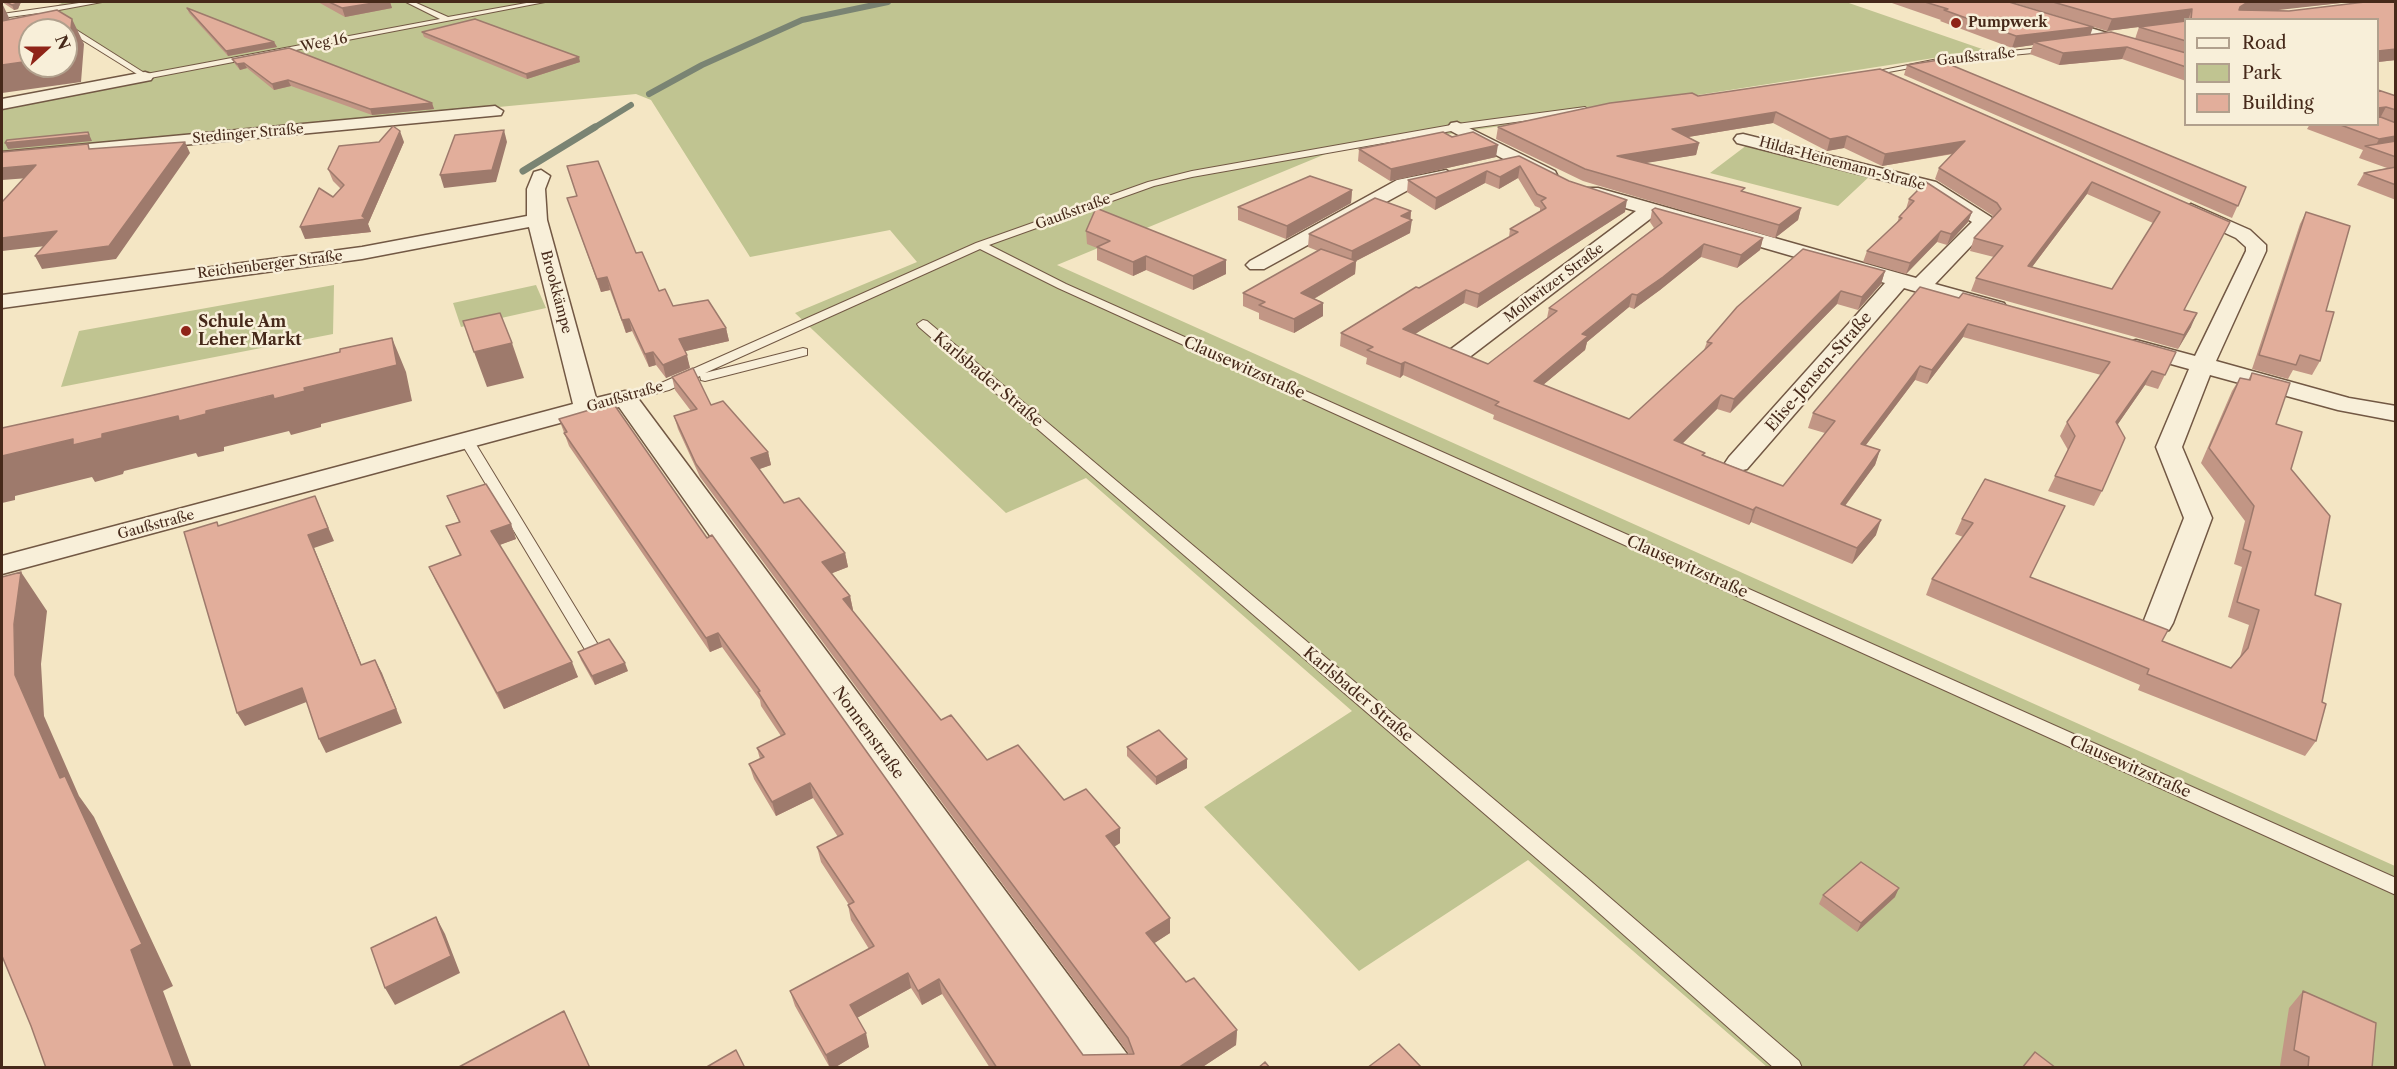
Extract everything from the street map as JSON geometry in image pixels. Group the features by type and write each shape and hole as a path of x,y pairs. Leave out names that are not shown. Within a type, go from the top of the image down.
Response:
{"street":[{"path":"1992,2 2184,61"},
{"path":"2105,36 2140,32"},
{"path":"1879,72 1912,87"},
{"name":"Weg 16","path":"2,104 145,77"},
{"name":"Stedinger Straße","path":"2,157 495,111"},
{"path":"1456,127 1571,185 1649,211 2022,315"},
{"name":"Hilda-Heinemann-Straße","path":"1743,139 1929,186 1984,221 1910,284"},
{"path":"1495,165 1518,160"},
{"path":"1257,265 1404,184 1461,172"},
{"name":"Brookkämpe","path":"541,176 536,189 537,220 586,408"},
{"path":"2158,623 2198,519 2169,447 2202,365 2256,251 2256,245 2242,234 2175,203"},
{"name":"Mollwitzer Straße","path":"1459,354 1649,211"},
{"name":"Reichenberger Straße","path":"2,301 362,253 537,220"},
{"name":"Elise-Jensen-Straße","path":"1738,463 1910,284"},
{"path":"2112,340 2347,405 2396,414"},
{"name":"Gaußstraße","path":"2,565 625,398"},
{"name":"Nonnenstraße","path":"625,398 1112,1068"}],"lane":[{"path":"2,16 98,2"},
{"path":"408,2 448,20"},
{"name":"Weg 16","path":"145,77 541,2"},
{"path":"40,10 145,77"},
{"path":"2089,43 2101,41 2105,36"},
{"name":"Gaußstraße","path":"1859,76 1948,59 2066,47"},
{"name":"Gaußstraße","path":"625,398 664,387 980,245 1171,179 1456,127 1601,108"},
{"name":"Clausewitzstraße","path":"980,245 1062,286 2396,887"},
{"name":"Karlsbader Straße","path":"923,324 1580,883 1791,1068"},
{"path":"664,387 803,352"},
{"path":"468,441 592,648"}],"green space":[{"path":"60,2 1846,2 1985,50 1328,153 1057,265 2395,866 2395,1067 1767,1067 1528,860 1359,971 1204,807 1352,711 1086,478 1006,513 795,313 917,262 890,230 750,257 651,100 636,94 2,154 2,107 153,78 78,31 78,18 58,18 47,11 62,3"},
{"path":"1747,145 1871,175 1838,206 1710,173"},
{"path":"334,285 333,334 61,387 79,331"},
{"path":"536,285 546,308 461,327 453,303"}],"building":[{"path":"329,2 380,2 342,8"},
{"path":"1925,2 2009,2 2093,27 2016,36"},
{"path":"2053,2 2248,2 2239,10 2289,11 2365,2 2396,2 2396,49 2379,51 2379,18 2191,18 2192,9 2112,19"},
{"path":"187,8 274,42 226,51"},
{"path":"57,10 70,18 18,18 18,63 2,65 2,21"},
{"path":"475,19 579,57 526,74 422,32"},
{"path":"2184,21 2184,40 2139,27"},
{"path":"2111,32 2184,52 2184,66 2127,47 2063,53 2034,42"},
{"path":"289,48 432,103 370,109 288,80 272,84 244,63 237,64 232,59"},
{"path":"1939,60 2246,187 2238,206 1907,65"},
{"path":"1880,69 2230,222 2184,310 2197,313 2184,335 1976,278 2003,246 1974,238 2001,209 1997,203 1939,168 1965,141 1885,154 1847,136 1830,139 1776,112 1672,129 1699,143 1617,156 1745,188 1741,191 1801,208 1779,225 1585,169 1498,127 1610,103 1692,93 1698,96","holes":["2092,182 2160,212 2112,289 2028,266"]},
{"path":"2379,90 2396,96 2396,110 2379,108"},
{"path":"2379,116 2396,123 2396,136 2379,139 2343,126 2379,126"},
{"path":"393,126 400,131 362,216 366,219 300,227 319,188 333,197 344,185 328,169 339,146 379,142"},
{"path":"504,130 492,170 440,175 455,135"},
{"path":"88,132 89,135 5,143 7,140"},
{"path":"1443,132 1452,137 1473,132 1498,145 1391,169 1359,149"},
{"path":"2396,141 2396,157 2365,146"},
{"path":"185,142 109,246 35,256 57,231 2,238 2,202 36,165 2,168 2,152 88,144 89,149"},
{"path":"1519,156 1569,181 1627,200 1479,294 1466,290 1403,329 1488,364 1557,311 1549,308 1662,223 1652,210 1655,208 1763,238 1741,255 1704,244 1663,277 1637,295 1632,294 1582,334 1588,336 1534,381 1629,419 1712,343 1707,342 1737,307 1803,249 1885,271 1862,297 1841,291 1734,399 1721,395 1674,440 1705,453 1702,455 1783,486 1835,421 1813,413 1920,287 1959,298 1963,293 2176,352 2165,375 2152,371 2116,422 2125,438 2102,491 2055,476 2075,436 2067,422 2110,362 1968,324 1932,370 1920,366 1861,444 1880,450 1841,504 1881,520 1857,548 1756,507 1753,510 1495,405 1499,402 1405,362 1401,364 1367,350 1373,347 1341,333 1416,287 1419,288 1518,232 1510,229 1546,208 1541,201 1546,198 1537,194 1520,166 1500,177 1487,171 1436,198 1408,180"},
{"path":"598,161 636,253 642,252 659,291 665,289 673,306 708,300 726,328 679,339 687,355 663,365 653,352 645,354 629,319 622,320 607,277 597,279 567,198 577,196 567,166"},
{"path":"2396,167 2396,185 2364,173"},
{"path":"1310,176 1352,190 1287,226 1238,207"},
{"path":"1926,182 1972,212 1951,234 1941,231 1910,263 1867,251 1902,218 1899,217 1914,201 1909,199"},
{"path":"1375,198 1411,211 1401,216 1412,220 1352,251 1309,234"},
{"path":"1096,208 1226,260 1193,276 1146,256 1133,262 1097,247 1110,241 1086,231"},
{"path":"2306,212 2350,226 2326,311 2334,312 2320,361 2300,355 2296,365 2259,355"},
{"path":"1321,249 1356,261 1301,293 1323,303 1294,319 1259,305 1265,302 1243,293"},
{"path":"500,313 512,343 474,352 463,321"},
{"path":"392,338 397,365 304,388 305,391 274,399 273,395 206,411 206,414 179,421 178,416 102,434 102,438 73,445 73,439 2,456 2,428 340,352 340,349"},
{"path":"693,368 711,405 723,401 768,452 751,458 784,503 799,498 845,553 822,562 850,596 843,599 941,720 951,715 987,760 1018,745 1064,800 1086,789 1120,828 1106,836 1170,918 1146,933 1186,982 1194,978 1237,1030 1178,1068 997,1068 939,979 918,991 908,973 850,1005 866,1033 826,1055 790,991 874,946 848,905 854,902 817,847 843,834 810,783 772,802 749,764 764,757 757,748 785,734 758,692 760,691 718,633 706,638 564,433 567,432 559,419 613,403 707,538 712,535 1083,1055 1134,1054 1128,1038 696,464 674,416 697,409 672,377"},
{"path":"2252,373 2290,383 2276,424 2302,432 2291,469 2330,516 2315,595 2341,604 2322,702 2326,704 2316,741 2147,674 2149,669 1932,579 1973,523 1962,519 1985,479 2065,506 2030,577 2168,630 2162,641 2231,668 2248,648 2259,610 2237,602 2251,552 2243,549 2254,506 2209,448 2240,378 2250,380"},
{"path":"486,484 511,524 491,531 572,662 497,693 429,567 461,555 446,526 460,522 447,496"},
{"path":"315,496 328,528 308,535 361,665 375,660 396,709 319,739 302,688 237,713 184,532 217,522 218,526"},
{"path":"21,572 14,624 15,675 60,778 65,776 142,944 131,950 175,1068 46,1068 2,956 2,577"},
{"path":"609,639 625,663 592,676 578,652"},
{"path":"1159,730 1187,759 1156,777 1127,747"},
{"path":"1861,862 1899,888 1861,923 1823,895"},
{"path":"436,917 451,956 385,988 371,948"},
{"path":"2303,991 2376,1023 2372,1068 2308,1068 2309,1057 2294,1050"},
{"path":"564,1011 590,1068 457,1068"},
{"path":"1399,1044 1422,1068 1367,1068"},
{"path":"736,1050 745,1068 705,1068"},
{"path":"2035,1052 2056,1068 2022,1068"},
{"path":"1265,1062 1270,1068 1258,1068"}],"waterway":[{"path":"649,94 702,65 802,20 888,2"},
{"path":"592,129 631,105"},
{"path":"523,171 595,127"}],"place":[{"name":"Pumpwerk","path":"1956,23"},
{"name":"Schule Am Leher Markt","path":"186,331"}]}
